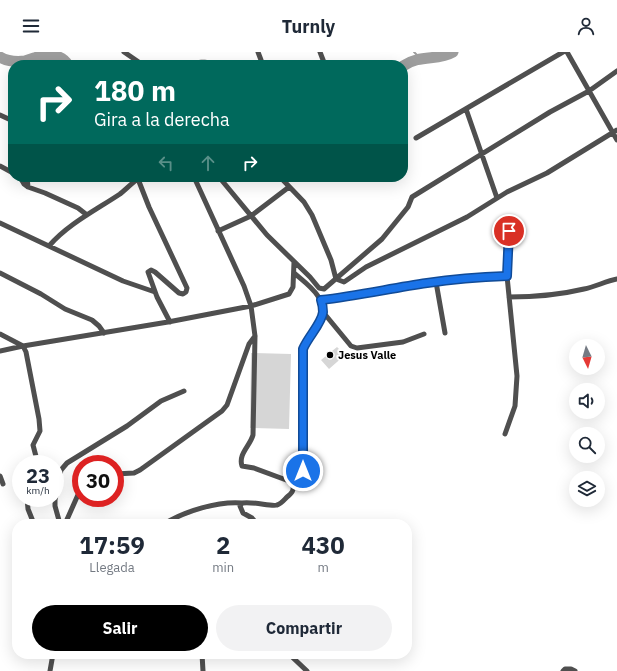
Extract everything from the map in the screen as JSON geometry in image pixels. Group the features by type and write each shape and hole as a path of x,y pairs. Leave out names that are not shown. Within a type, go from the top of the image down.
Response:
{"street":[{"path":"124,52 136,60"},
{"path":"258,52 261,60"},
{"path":"416,138 563,52"},
{"path":"567,52 615,131 617,140"},
{"path":"222,182 267,235 319,288 324,289 382,239 408,207 412,197 550,112 590,91 617,71"},
{"path":"466,109 497,198"},
{"path":"336,279 344,282 366,267 467,217 507,192 547,173 615,131"},
{"path":"23,182 28,187 78,208 87,215"},
{"path":"28,182 28,187"},
{"path":"49,246 55,239 87,215 121,193 133,182"},
{"path":"140,182 149,207 187,288 186,292 183,294 179,293 155,272 152,270 148,272 155,292 170,322"},
{"path":"196,182 244,286 251,306 255,336 254,435 241,458 242,466 254,468 274,475 293,484"},
{"path":"284,182 304,202 312,215 331,260 336,279"},
{"path":"218,231 251,216 289,187"},
{"path":"0,223 123,281 155,292"},
{"path":"505,434 515,406 517,376 507,276 509,231"},
{"path":"0,351 170,322 251,306 289,294 293,287 294,262"},
{"path":"0,273 41,294 65,309 92,320 104,333"},
{"path":"293,484 300,480 303,471 303,349 306,340 320,321 323,312 321,300 313,290 294,273"},
{"path":"321,300 436,282 479,277 507,276"},
{"path":"509,297 550,296 586,289 611,280 617,280"},
{"path":"436,282 445,333"},
{"path":"323,312 351,346 357,348 402,342 424,334"},
{"path":"0,334 23,346 26,352 40,420 40,431 33,444 36,455"},
{"path":"124,474 134,473 140,470 222,412 227,405 249,344 255,336"},
{"path":"59,519 55,500 61,470 68,463 127,426 161,401 184,391"},
{"path":"0,476 3,484"},
{"path":"172,519 177,516 230,502 255,502 274,506 278,505 292,493 294,488 293,484"},
{"path":"242,503 240,506 243,513 253,519"},
{"path":"28,507 32,519"},
{"path":"67,519 73,507"},
{"path":"50,671 52,659"},
{"path":"202,659 203,671"},
{"path":"294,659 307,671"},
{"path":"563,671 565,668 575,671"}],"shaded area":[{"path":"337,347 345,355 329,369 321,360"},
{"path":"251,353 291,354 289,429 250,428"}],"waterway":[{"path":"414,52 420,58"},
{"path":"408,63 447,55 453,52"},
{"path":"28,60 48,55 57,56 64,60"},
{"path":"0,57 9,60"}],"place":[{"name":"Jesus Valle","path":"330,355"}],"route":[{"path":"303,471 303,349 306,340 320,321 323,312 321,300 426,283 479,277 507,276 509,231"}]}
